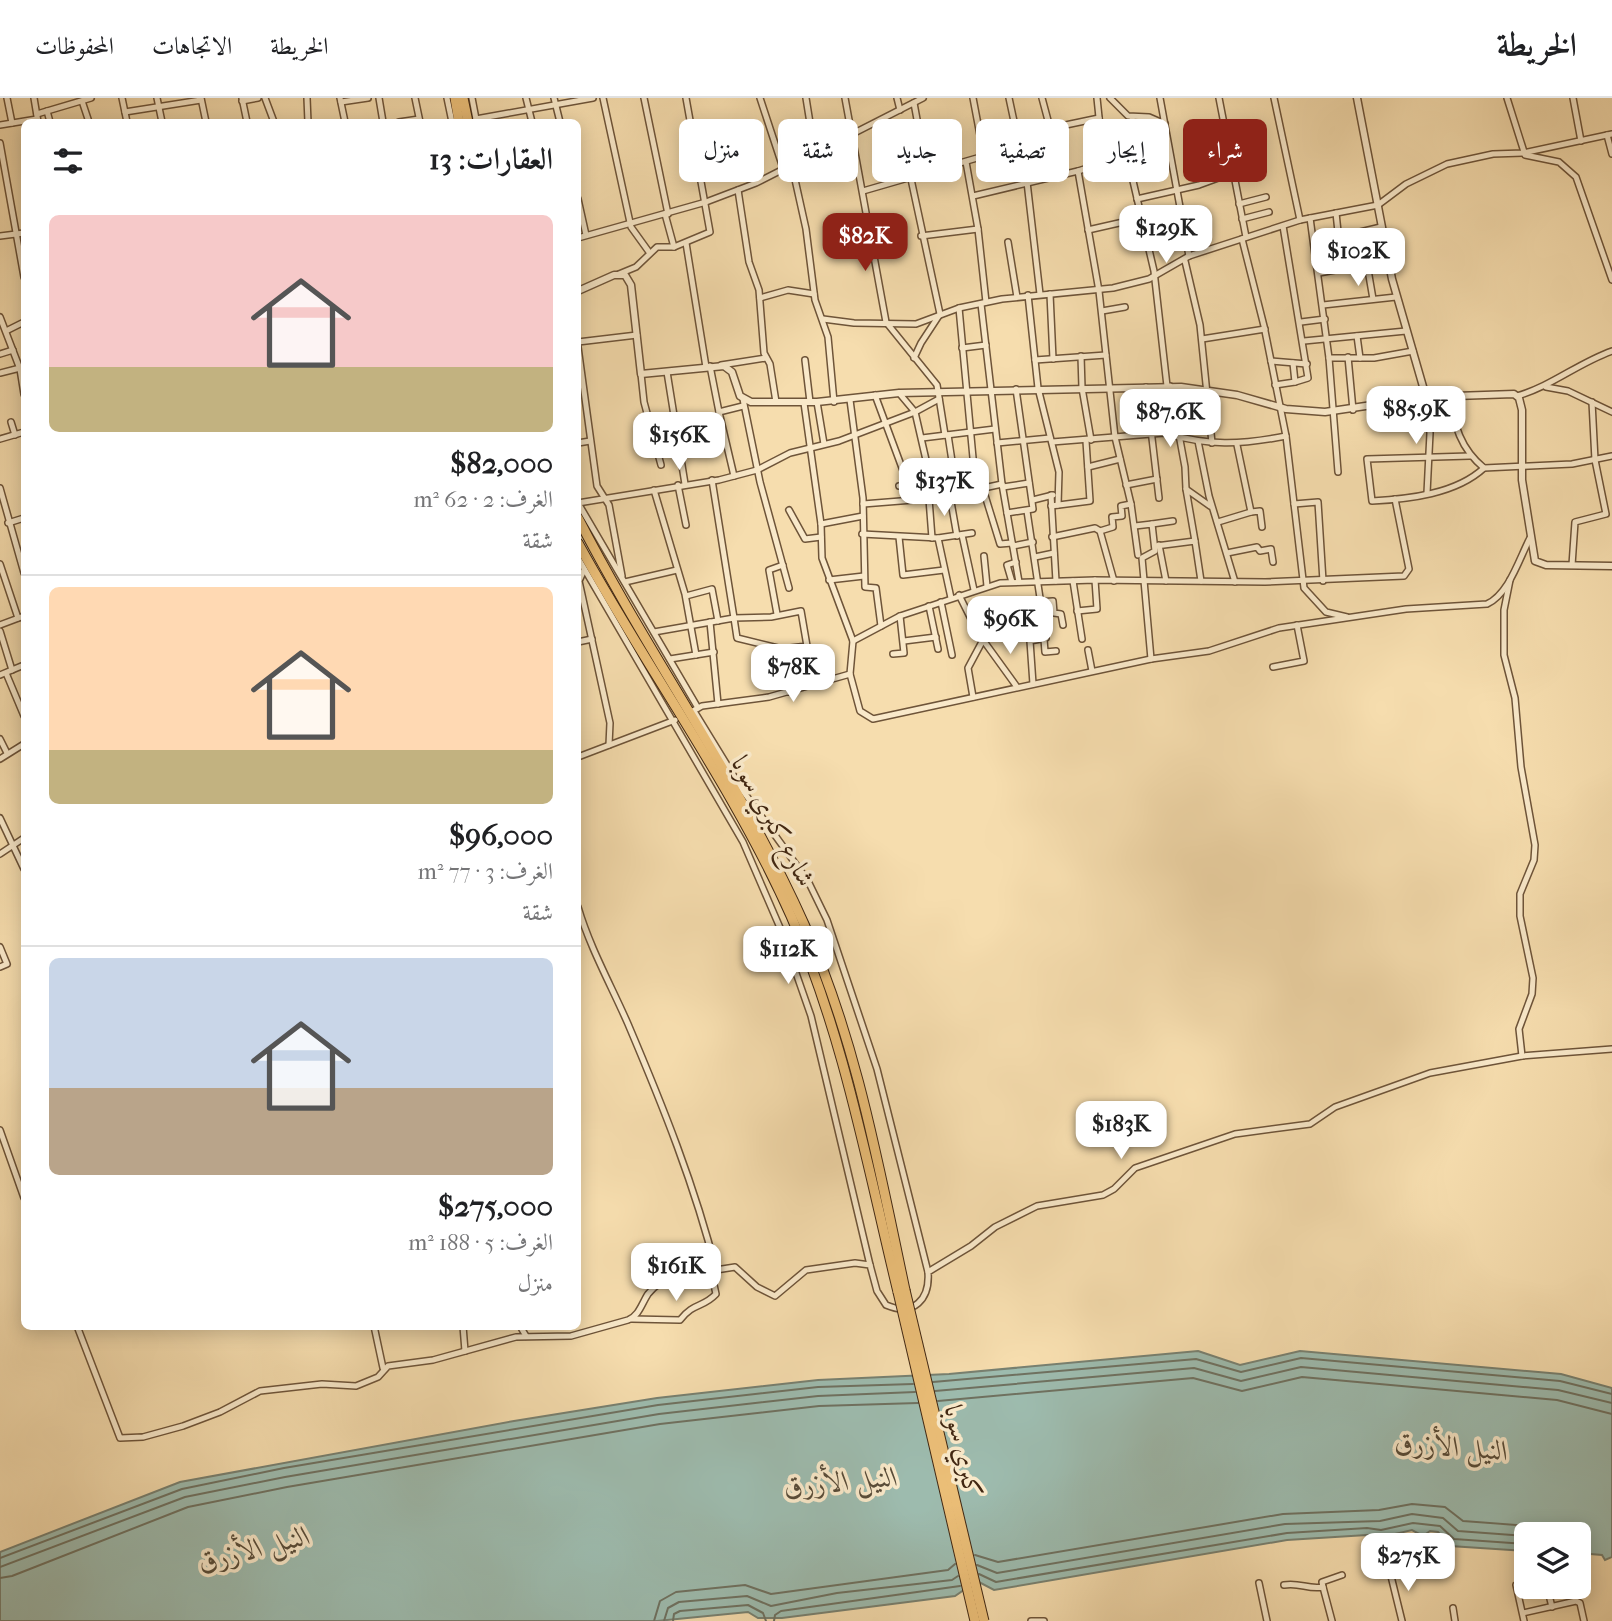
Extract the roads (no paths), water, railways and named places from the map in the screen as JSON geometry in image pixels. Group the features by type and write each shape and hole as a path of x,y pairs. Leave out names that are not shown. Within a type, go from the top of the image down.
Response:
{"highway":[{"path":"455,98 459,119"},
{"path":"463,98 473,119"},
{"name":"شارع كبري سوبا","path":"581,523 775,865 820,962 856,1077 901,1291"},
{"name":"شارع كبري سوبا","path":"581,548 687,714"},
{"name":"كبري سوبا","path":"901,1291 975,1621"},
{"name":"كبري سوبا","path":"901,1291 984,1621"}],"street":[{"path":"7,98 12,123"},
{"path":"34,98 37,119"},
{"path":"37,119 47,111 91,98"},
{"path":"122,98 126,119"},
{"path":"157,98 161,119"},
{"path":"246,119 242,99 258,98"},
{"path":"271,98 265,98 273,119"},
{"path":"307,98 308,119"},
{"path":"344,119 341,100 368,98"},
{"path":"379,98 382,119"},
{"path":"415,98 419,119"},
{"path":"447,98 451,119"},
{"path":"472,98 474,119"},
{"path":"526,98 531,119"},
{"path":"483,119 555,101 593,98"},
{"path":"603,98 631,224 649,252"},
{"path":"644,98 674,247"},
{"path":"581,290 639,265 649,252 661,246 674,247 710,232 686,98"},
{"path":"760,98 778,153"},
{"path":"806,98 809,119"},
{"path":"845,98 848,119"},
{"path":"897,98 900,110"},
{"path":"858,130 923,98"},
{"path":"962,163 985,154 973,98"},
{"path":"1009,98 1014,119"},
{"path":"1042,98 1048,119"},
{"path":"1069,173 1097,165 1102,158 1097,98"},
{"path":"1110,98 1117,108 1132,117 1154,119"},
{"path":"1160,98 1164,119"},
{"path":"1219,98 1223,119"},
{"path":"1274,98 1300,220"},
{"path":"1357,98 1396,297 1426,397 1429,426 1426,493"},
{"path":"1507,98 1523,153 1526,156 1544,157 1559,162 1576,177 1612,279"},
{"path":"1573,98 1581,141"},
{"path":"125,113 201,99 205,119"},
{"path":"82,101 88,119"},
{"path":"555,101 558,119"},
{"path":"914,103 917,119"},
{"path":"47,111 49,119"},
{"path":"1132,117 1136,147 1126,151 1154,276 1168,386 1181,439 1200,581"},
{"path":"1069,124 1099,118"},
{"path":"0,125 21,122"},
{"path":"823,318 853,323 886,321 916,324 959,308 1028,295 1099,291 1154,276 1187,259 1300,220 1378,205 1406,184 1447,164 1493,154 1523,153 1609,134 1612,154"},
{"path":"0,143 21,261"},
{"path":"1169,144 1202,339 1212,443"},
{"path":"966,162 978,229 990,390 1019,582"},
{"path":"858,169 886,321 936,383 957,494"},
{"path":"1078,171 1102,311 1115,437 1131,504 1138,555"},
{"path":"581,237 706,202 778,174"},
{"path":"796,182 806,229 814,294 823,318 834,372 834,401"},
{"path":"863,191 899,182"},
{"path":"912,182 921,236 940,314 914,358"},
{"path":"973,196 1027,182 1040,295"},
{"path":"1137,199 1202,182"},
{"path":"1234,182 1286,436 1302,582 1307,593 1326,612 1353,618"},
{"path":"738,191 749,262 760,298 766,358 770,363 776,402"},
{"path":"1239,204 1266,197"},
{"path":"581,212 586,235"},
{"path":"1242,219 1269,212"},
{"path":"1336,213 1342,268"},
{"path":"1088,230 1141,218"},
{"path":"1310,218 1325,319 1338,472"},
{"path":"1275,385 1308,379 1301,322 1283,226"},
{"path":"1339,237 1381,227"},
{"path":"921,236 978,229"},
{"path":"0,236 21,233"},
{"path":"1008,242 1017,297"},
{"path":"686,243 708,367 734,476"},
{"path":"1319,273 1388,260"},
{"path":"1367,264 1373,299"},
{"path":"619,274 625,275 630,283 644,402 661,465"},
{"path":"760,298 788,290 814,294"},
{"path":"1050,294 1053,359"},
{"path":"1028,295 1038,388 1059,472 1059,494 1052,537 1056,581"},
{"path":"1323,305 1396,297"},
{"path":"1102,311 1125,307"},
{"path":"959,308 975,491"},
{"path":"0,317 21,366"},
{"path":"1301,322 1325,319"},
{"path":"0,339 21,324"},
{"path":"1202,339 1265,329"},
{"path":"1304,341 1406,331"},
{"path":"581,344 637,335"},
{"path":"1357,337 1360,358"},
{"path":"962,348 986,345"},
{"path":"0,354 13,349"},
{"path":"1329,358 1360,358 1413,351"},
{"path":"719,412 743,402 834,401 899,393 939,396 990,390 1168,386 1205,388 1280,407 1335,412 1426,397 1505,393 1517,396 1546,387 1585,362 1612,351"},
{"path":"1035,360 1106,355"},
{"path":"1055,506 1090,500 1081,356"},
{"path":"641,374 766,358"},
{"path":"1348,358 1353,410"},
{"path":"805,360 810,402 810,447 821,524 822,558 853,641 850,674 860,711 870,719 1151,659 1209,651 1248,636 1297,625 1406,609 1487,604 1495,600 1511,577 1530,538"},
{"path":"1271,361 1307,363"},
{"path":"1293,363 1295,382"},
{"path":"721,365 732,372 743,402 757,470 789,588"},
{"path":"0,373 21,368"},
{"path":"667,372 686,525"},
{"path":"1146,387 1159,498"},
{"path":"1546,387 1592,402 1612,412"},
{"path":"581,388 597,486 605,498 624,580"},
{"path":"1007,513 1033,509 1016,389"},
{"path":"899,393 915,412 922,438 928,464 935,538 951,598"},
{"path":"876,395 884,424 908,484 899,486"},
{"path":"1451,395 1455,426 1470,456 1484,468"},
{"path":"581,502 757,470 810,447 915,412 939,396"},
{"path":"1517,396 1522,415 1521,467 1530,538 1537,562 1612,566"},
{"path":"850,400 863,504 865,587 876,588 881,626"},
{"path":"810,402 824,444"},
{"path":"1572,565 1576,520 1606,515 1595,460 1592,402"},
{"path":"11,422 15,435"},
{"path":"922,438 995,429"},
{"path":"0,439 21,433"},
{"path":"997,443 1024,440 1088,441 1164,433 1181,439 1237,445 1286,436"},
{"path":"581,442 590,441"},
{"path":"1198,441 1213,509 1236,582"},
{"path":"1237,445 1251,512"},
{"path":"1470,456 1370,459 1366,461 1372,501 1455,487 1473,478 1484,468 1521,467 1612,456"},
{"path":"1088,467 1120,458"},
{"path":"904,472 928,464"},
{"path":"1126,485 1157,479"},
{"path":"654,632 734,618 802,612 807,645 782,649 737,638 734,618 712,480"},
{"path":"863,504 932,499 1029,483"},
{"path":"0,488 21,564"},
{"path":"983,489 1000,544 1033,542"},
{"path":"1186,489 1213,509"},
{"path":"654,490 686,596 696,654"},
{"path":"1032,500 1059,494"},
{"path":"1051,495 1055,506"},
{"path":"950,496 974,590"},
{"path":"853,641 900,616 987,586 1012,582 1302,582 1408,574 1395,499"},
{"path":"1294,504 1318,502 1323,581"},
{"path":"1052,537 1112,527 1112,517 1122,516 1121,506 1131,504"},
{"path":"581,508 670,659 687,714 793,960 837,1119 879,1297 886,1305 895,1308 917,1305 923,1300 928,1272 877,1069 827,920 808,881 687,714 581,564"},
{"path":"789,509 805,540 821,537"},
{"path":"1218,522 1260,510 1262,527"},
{"path":"1027,511 1039,581 1046,652 1056,650"},
{"path":"821,524 863,516"},
{"path":"8,523 21,519"},
{"path":"1135,526 1173,521"},
{"path":"1152,524 1166,581"},
{"path":"1100,531 1114,581"},
{"path":"862,534 935,538 972,533"},
{"path":"899,537 903,575 944,570"},
{"path":"1157,546 1195,541"},
{"path":"1151,659 1142,556 1155,551 1157,546"},
{"path":"1227,553 1257,547 1259,551 1270,549 1273,562"},
{"path":"1035,557 1054,553"},
{"path":"984,556 987,586"},
{"path":"1012,582 1007,565 1016,562"},
{"path":"0,564 21,617 0,625"},
{"path":"778,614 769,570 783,565"},
{"path":"581,577 584,570"},
{"path":"624,580 677,570"},
{"path":"829,580 864,576"},
{"path":"1511,577 1504,610 1504,655 1515,698 1521,766 1535,845 1534,860 1520,894 1520,916 1533,978 1532,994 1520,1029 1522,1056"},
{"path":"1077,611 1097,609 1095,580"},
{"path":"1073,581 1082,639"},
{"path":"686,596 712,589 718,621"},
{"path":"581,590 610,723 609,745"},
{"path":"959,595 983,640 1017,687"},
{"path":"1017,609 1023,609 1024,603 1053,601 1055,614 1061,614 1063,625"},
{"path":"941,602 952,655"},
{"path":"929,606 938,649"},
{"path":"893,654 904,653 900,616"},
{"path":"932,621 944,618"},
{"path":"710,622 718,704"},
{"path":"1272,667 1304,661 1297,625"},
{"path":"0,631 6,673 21,709"},
{"path":"904,641 936,637"},
{"path":"581,641 592,639"},
{"path":"1033,684 1030,641 1044,639"},
{"path":"974,696 968,668 983,640"},
{"path":"782,649 788,692"},
{"path":"1088,650 1092,671"},
{"path":"670,659 714,652"},
{"path":"581,756 718,704 788,692 850,674"},
{"path":"0,738 7,753"},
{"path":"0,760 21,746"},
{"path":"0,818 21,862"},
{"path":"0,854 21,840"},
{"path":"383,1368 433,1360 490,1342 526,1336 571,1336 632,1319 680,1320 689,1308 707,1302 716,1294 714,1270 688,1177 629,1026 588,940 581,917"},
{"path":"0,947 7,964 0,967"},
{"path":"928,1272 971,1247 995,1227 1044,1203 1102,1195 1114,1189 1135,1168 1246,1130 1310,1124 1335,1107 1430,1073 1522,1056 1612,1049"},
{"path":"0,1130 21,1190"},
{"path":"632,1319 651,1291 661,1283 680,1275 735,1266 754,1285 775,1296 806,1270 855,1263 870,1265"},
{"path":"79,1330 120,1438 143,1437 174,1429 220,1412 260,1391 322,1384 356,1386 378,1377 383,1368 375,1330"},
{"path":"463,1330 465,1351"},
{"path":"522,1330 526,1336"},
{"path":"1390,1572 1402,1621"},
{"path":"1332,1621 1322,1581 1342,1575"},
{"path":"1284,1585 1299,1582 1311,1588 1323,1587"},
{"path":"1259,1583 1267,1621"},
{"path":"1520,1599 1524,1621"},
{"path":"1550,1599 1552,1606"},
{"path":"1523,1613 1578,1602 1584,1621"},
{"path":"1453,1608 1455,1621"},
{"path":"1031,1621 1044,1621"}],"water":[{"name":"النيل الأزرق","path":"1198,1351 1240,1365 1300,1351 1561,1374 1612,1388 1612,1557 1605,1560 1602,1555 1591,1554 1591,1522 1514,1522 1514,1550 1450,1546 1438,1532 1430,1531 1423,1536 1412,1530 1382,1537 1367,1535 1287,1540 994,1590 977,1581 955,1596 782,1618 758,1618 748,1612 657,1621 0,1621 0,1552 180,1482 514,1421 657,1398 818,1380 949,1374"}]}
